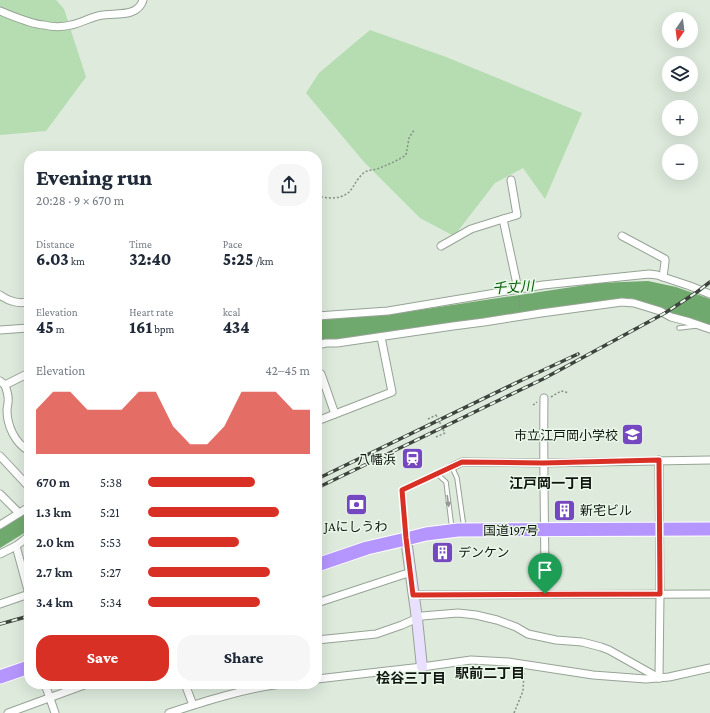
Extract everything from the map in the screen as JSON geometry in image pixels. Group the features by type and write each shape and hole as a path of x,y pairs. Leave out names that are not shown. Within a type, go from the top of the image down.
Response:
{"highway":[{"name":"国道197号","path":"322,563 367,548 406,538 458,530 659,528 710,529"},
{"path":"0,677 24,669"}],"street":[{"path":"0,11 43,25 61,26 72,25 102,15 132,12 139,7 144,0"},
{"path":"441,246 471,229 517,215 511,180"},
{"path":"503,219 518,289"},
{"path":"622,236 665,259 663,277"},
{"path":"322,316 388,311 543,285 649,274 700,289 710,294"},
{"path":"0,295 18,303 24,303"},
{"path":"322,344 381,337 622,302 634,303 660,311 710,330"},
{"path":"0,330 24,328"},
{"path":"322,418 392,392 381,337"},
{"path":"322,374 335,414"},
{"path":"24,375 3,383 9,399 7,410 8,420 16,440 24,448"},
{"path":"544,398 543,463 545,594"},
{"path":"0,456 24,482"},
{"path":"659,460 659,678"},
{"path":"452,467 462,462 543,463 710,460"},
{"path":"0,494 19,513"},
{"path":"0,526 24,510"},
{"path":"406,538 422,667"},
{"path":"0,554 16,546 24,540"},
{"path":"16,546 24,576"},
{"path":"322,601 405,574 410,574"},
{"path":"413,595 710,594"},
{"path":"0,604 24,596"},
{"path":"322,639 376,634 402,626 422,616 458,613 476,615 497,620 516,627 528,634 556,640 582,642 602,647 659,678"},
{"path":"322,678 471,660 508,662 594,675 646,679 669,677 710,668"},
{"path":"47,689 55,713"},
{"path":"8,713 74,689"},
{"path":"187,689 193,706"},
{"path":"169,713 216,698 251,689"}],"lane":[{"path":"679,328 699,325"},
{"path":"406,538 402,490 452,467 457,478 458,530"},
{"path":"437,474 446,482 458,530"}],"path":[{"path":"322,197 341,198 347,194 364,172 397,161 406,155 409,138 414,130"},
{"path":"518,289 520,309"},
{"path":"428,419 436,415 445,433 436,437"},
{"path":"514,713 523,691 524,664"}],"shaded area":[{"path":"0,0 56,0 64,9 86,77 46,131 0,135"},
{"path":"370,30 446,57 582,113 545,199 523,168 495,183 454,236 420,218 364,162 306,93 319,73"},
{"path":"648,281 676,287 710,299 710,328 631,298 337,340 322,340 322,320 386,315 599,283"},
{"path":"24,513 24,533 0,548 0,529"}],"railway":[{"path":"322,486 543,379 665,313 710,282"},
{"path":"322,477 578,354"},
{"path":"0,624 24,617"}],"place":[{"name":"市立江戸岡小学校","path":"633,435"},
{"name":"八幡浜","path":"412,459"},
{"name":"JAにしうわ","path":"356,504"},
{"name":"新宅ビル","path":"564,510"},
{"name":"デンケン","path":"443,552"}],"district":[{"name":"江戸岡一丁目","path":"551,483"},
{"name":"駅前二丁目","path":"490,673"},
{"name":"桧谷三丁目","path":"411,678"}],"route":[{"path":"659,460 660,594 545,594 413,595 402,490 462,462 543,463 659,460"}],"water label":[{"name":"千丈川","path":"513,287"}]}
